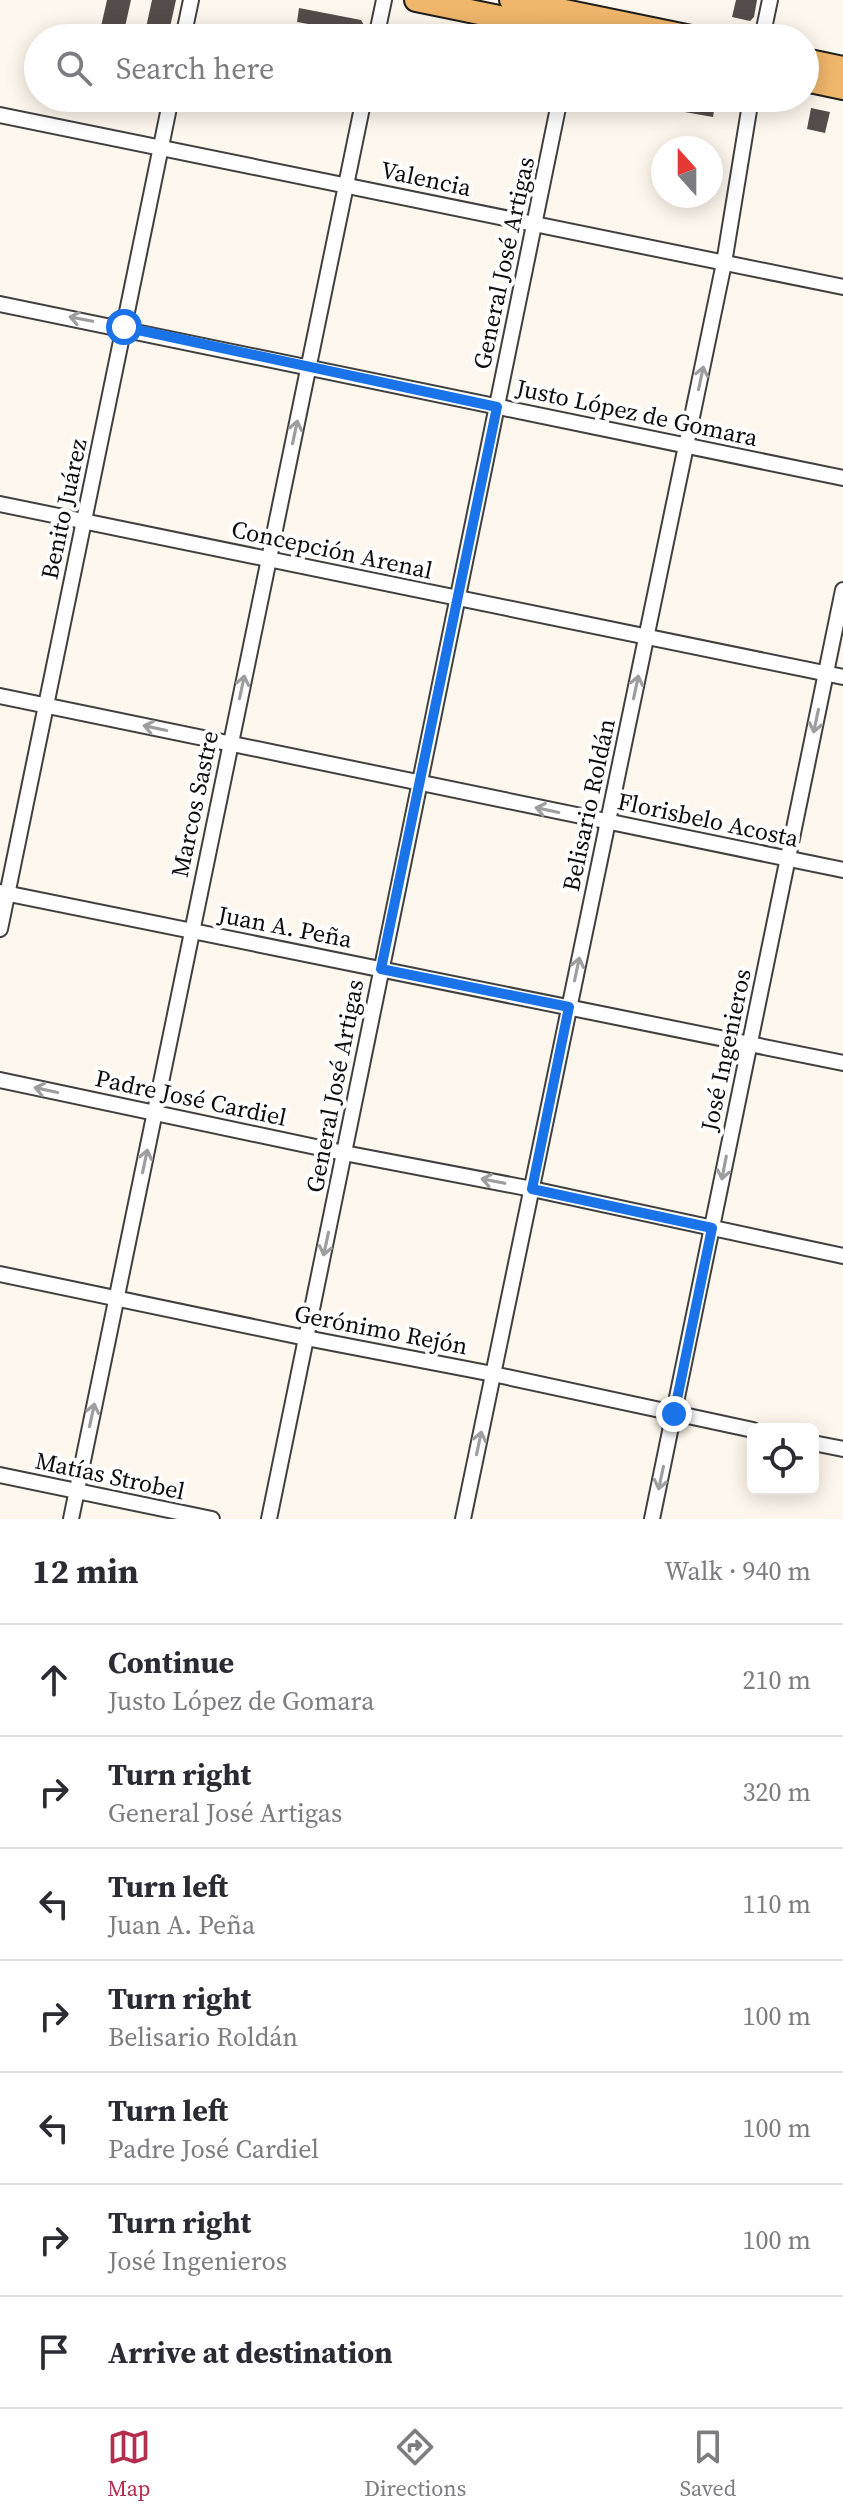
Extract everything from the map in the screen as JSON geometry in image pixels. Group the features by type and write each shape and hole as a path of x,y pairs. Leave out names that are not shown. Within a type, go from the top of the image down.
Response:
{"main road":[{"path":"416,0 597,24"},
{"path":"511,0 576,21"},
{"path":"819,63 843,68"},
{"path":"819,83 843,88"}],"street":[{"path":"186,24 191,0"},
{"path":"379,24 384,0"},
{"path":"765,24 770,0"},
{"name":"Benito Juárez","path":"0,929 4,892 46,705 168,112"},
{"name":"Marcos Sastre","path":"71,1519 361,112"},
{"name":"General José Artigas","path":"269,1519 557,112"},
{"name":"Belisario Roldán","path":"463,1519 724,263 749,112"},
{"name":"Valencia","path":"0,115 843,287"},
{"name":"Justo López de Gomara","path":"0,304 124,327 843,478"},
{"name":"Concepción Arenal","path":"0,504 843,677"},
{"name":"José Ingenieros","path":"652,1519 843,590"},
{"name":"Florisbelo Acosta","path":"0,696 843,870"},
{"name":"Juan A. Peña","path":"4,892 843,1063"},
{"name":"Padre José Cardiel","path":"0,1080 843,1256"},
{"name":"Gerónimo Rejón","path":"0,1274 747,1429"},
{"path":"819,1444 843,1449"},
{"name":"Matías Strobel","path":"0,1475 212,1519"}],"building":[{"path":"107,0 131,0 126,24 102,24"},
{"path":"152,0 176,0 171,24 147,24"},
{"path":"736,0 757,0 754,17 750,21 732,17"},
{"path":"299,8 361,20 363,24 308,24 297,22"},
{"path":"684,112 714,112 713,117"},
{"path":"810,112 830,112 825,133 807,129"}],"route":[{"path":"124,327 497,407 381,969 569,1007 532,1189 712,1228 674,1414"}]}
